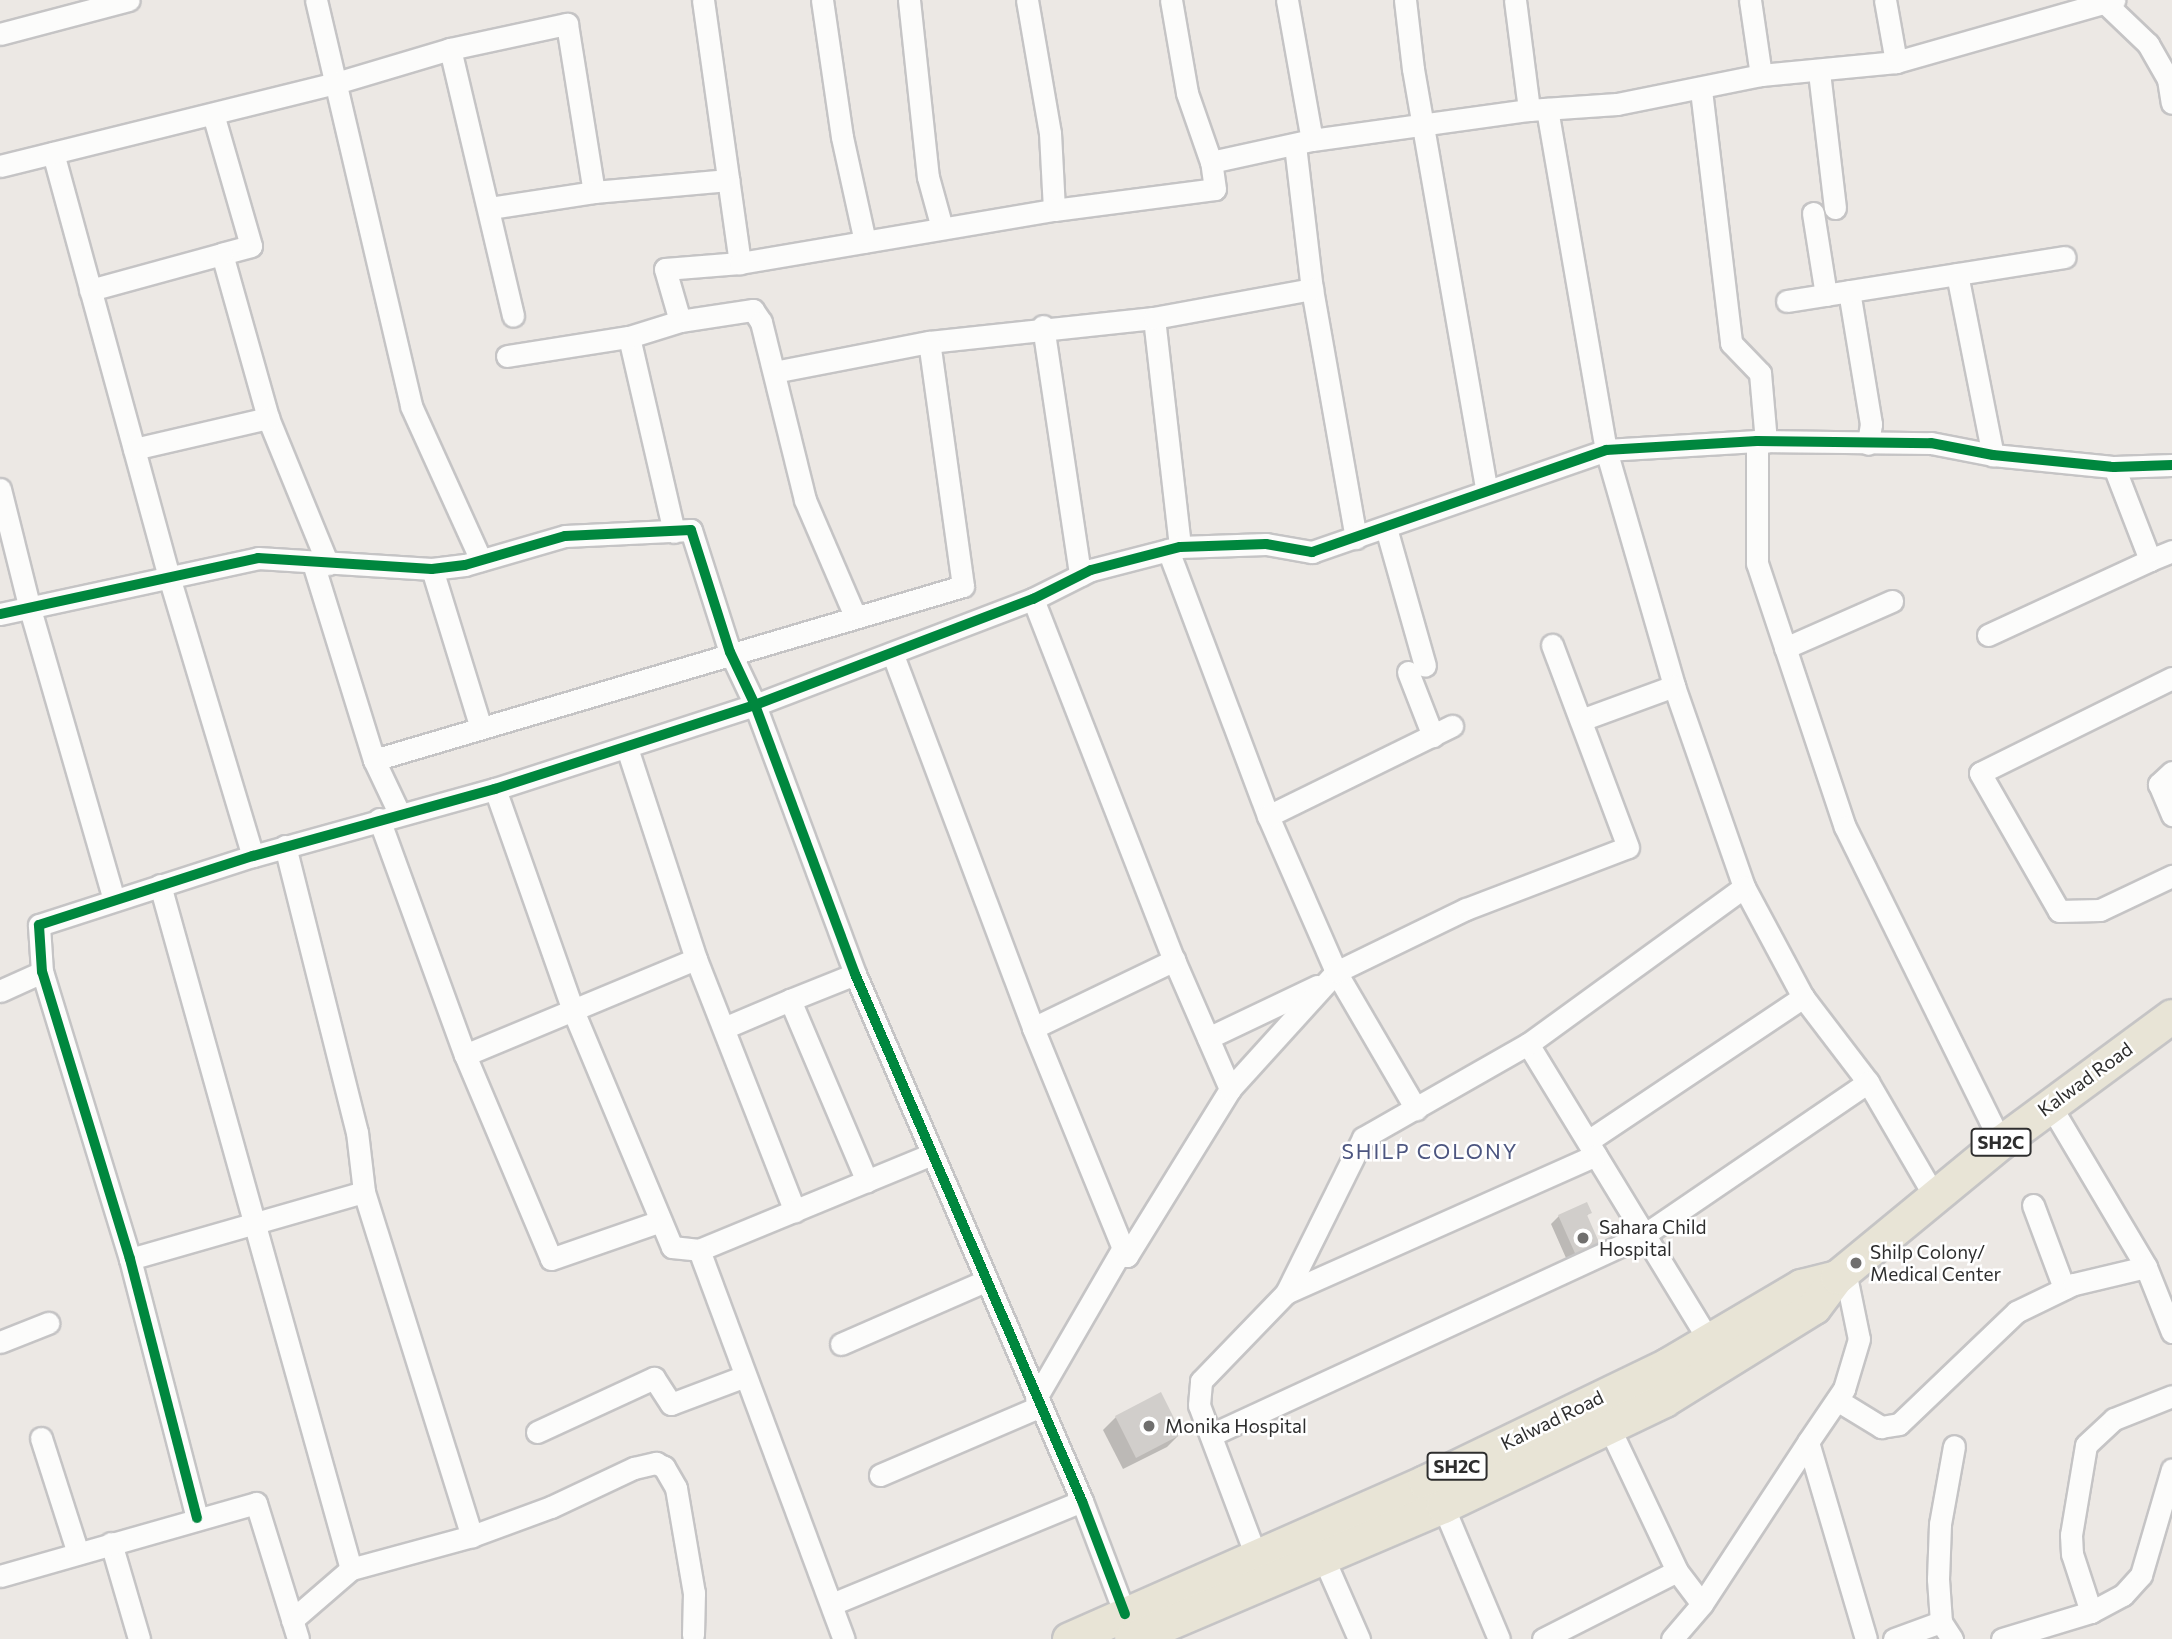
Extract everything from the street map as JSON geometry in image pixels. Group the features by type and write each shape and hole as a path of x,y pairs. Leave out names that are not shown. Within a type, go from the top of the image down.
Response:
{"main road":[{"name":"Kalwad Road","path":"1069,1639 1128,1627 1322,1557 1443,1506 1664,1400 1814,1307 1841,1274 2001,1142 2172,1016"},
{"name":"Kalwad Road","path":"1128,1627 1256,1556 1437,1476 1709,1340 1801,1286 1841,1274"}],"street":[{"path":"0,34 129,0"},
{"path":"316,0 411,406 481,560"},
{"path":"703,0 740,263"},
{"path":"822,0 842,137 865,242"},
{"path":"909,0 928,177 942,228"},
{"path":"1027,0 1050,133 1054,210"},
{"path":"680,321 665,269 740,263 1054,210 1215,189 1211,162 1187,93 1171,0"},
{"path":"1287,0 1304,142 1312,289 1356,538"},
{"path":"1405,0 1413,69 1425,124 1487,491"},
{"path":"1516,0 1606,450 1674,686 1744,887 1803,997 1868,1082 1936,1197"},
{"path":"1750,0 1761,75"},
{"path":"1885,0 1896,62"},
{"path":"1211,162 1304,142 1425,124 1538,110 1617,104 1700,90 1761,75 1819,72 1896,62 2107,1 2148,44 2168,79 2172,103"},
{"path":"0,166 335,83 450,49 567,24 594,192"},
{"path":"450,49 490,208 513,316"},
{"path":"1819,72 1835,208"},
{"path":"1700,90 1731,343 1760,373 1762,442 1757,563 1845,827 2001,1142"},
{"path":"90,290 251,246 213,114"},
{"path":"53,153 170,580 253,856"},
{"path":"490,208 594,192 728,180"},
{"path":"1813,213 1826,295"},
{"path":"222,254 268,418 321,563 389,816 465,1055 551,1259 661,1221"},
{"path":"1787,301 2065,257"},
{"path":"1957,274 1993,455"},
{"path":"774,373 929,342 1043,326 1154,318 1312,289"},
{"path":"1849,291 1871,424 1868,444"},
{"path":"507,356 629,337 680,321 753,310 761,322 806,500 855,616"},
{"path":"1154,318 1174,549 1268,816 1332,976 1416,1109"},
{"path":"1043,326 1080,575"},
{"path":"629,337 674,532"},
{"path":"374,760 730,652 963,586 929,342"},
{"path":"134,449 268,418"},
{"path":"197,1518 130,1258 42,972 39,925 285,846 495,789 755,705 893,655 1033,599 1080,575 1174,549 1266,544 1312,552 1606,450 1762,442 1931,443 1993,455 2114,467 2172,465"},
{"path":"2114,467 2150,560"},
{"path":"0,489 30,609 114,900"},
{"path":"1268,816 1442,731 1416,669 1386,528"},
{"path":"0,614 170,580 258,558 432,569 481,560 565,536 691,530 730,652 755,705 855,974 1082,1501 1128,1627"},
{"path":"1988,635 2172,551"},
{"path":"432,569 481,728"},
{"path":"1033,599 1174,960 1230,1089"},
{"path":"1785,648 1892,601"},
{"path":"1208,1038 1466,909 1628,847 1552,645"},
{"path":"893,655 1033,1028 1127,1256 1230,1089 1332,976"},
{"path":"2172,678 1980,773 2059,911 2101,910 2172,876"},
{"path":"1581,720 1674,686"},
{"path":"627,748 696,959 795,1211"},
{"path":"2172,772 2159,785 2172,816"},
{"path":"495,789 572,1008 672,1247 699,1250 932,1154"},
{"path":"285,846 357,1132 363,1192 472,1536"},
{"path":"160,885 351,1569"},
{"path":"1256,1556 1199,1405 1201,1381 1286,1293 1363,1138 1528,1044 1744,887"},
{"path":"465,1055 572,1008 696,959"},
{"path":"1033,1028 1174,960"},
{"path":"0,991 42,972"},
{"path":"724,1028 855,974"},
{"path":"1286,1293 1592,1148 1803,997"},
{"path":"790,1000 867,1181"},
{"path":"1528,1044 1709,1340"},
{"path":"1211,1435 1644,1235 1868,1082"},
{"path":"2050,1105 2146,1267 2172,1332"},
{"path":"130,1258 252,1221 363,1192"},
{"path":"2033,1205 2064,1288"},
{"path":"880,1475 1038,1402 1124,1248"},
{"path":"699,1250 844,1639"},
{"path":"1837,1400 1881,1427 1899,1424 2016,1312 2064,1288 2146,1267"},
{"path":"1672,1639 1702,1604 1837,1400 1859,1339 1841,1274"},
{"path":"841,1343 985,1281"},
{"path":"0,1342 48,1323"},
{"path":"537,1432 654,1378 671,1404 745,1376"},
{"path":"2091,1612 2073,1554 2071,1535 2086,1445 2114,1419 2172,1396"},
{"path":"1609,1427 1676,1571 1702,1604"},
{"path":"41,1438 78,1553"},
{"path":"1808,1442 1866,1639"},
{"path":"1894,1639 1947,1630 1940,1524 1954,1446"},
{"path":"0,1576 256,1503 295,1629 351,1569 472,1536 574,1497 634,1468 656,1463 664,1467 676,1488 694,1593 694,1638"},
{"path":"2002,1639 2091,1612 2123,1595 2141,1575 2172,1469"},
{"path":"832,1604 1082,1501"},
{"path":"1443,1506 1499,1639"},
{"path":"111,1543 139,1639"},
{"path":"1322,1557 1359,1639"},
{"path":"1544,1639 1676,1571"}],"building":[{"path":"1587,1202 1592,1213 1587,1215 1602,1249 1578,1260 1558,1215"},
{"path":"1161,1392 1182,1434 1136,1458 1115,1416"}],"cycle path":[{"path":"197,1518 130,1259 42,972 39,925 253,856 495,789 755,705 1033,599 1091,570 1180,547 1266,544 1312,552 1606,450 1757,441 1931,443 1993,455 2114,467 2172,465"},
{"path":"0,614 258,558 432,569 465,565 565,536 691,530 730,652 755,705 855,974 1082,1501 1125,1614"}],"place":[{"name":"Sahara Child Hospital","path":"1583,1238"},
{"name":"Shilp Colony/ Medical Center","path":"1856,1263"},
{"name":"Monika Hospital","path":"1149,1426"}],"district":[{"name":"SHILP COLONY","path":"1430,1151"}]}
